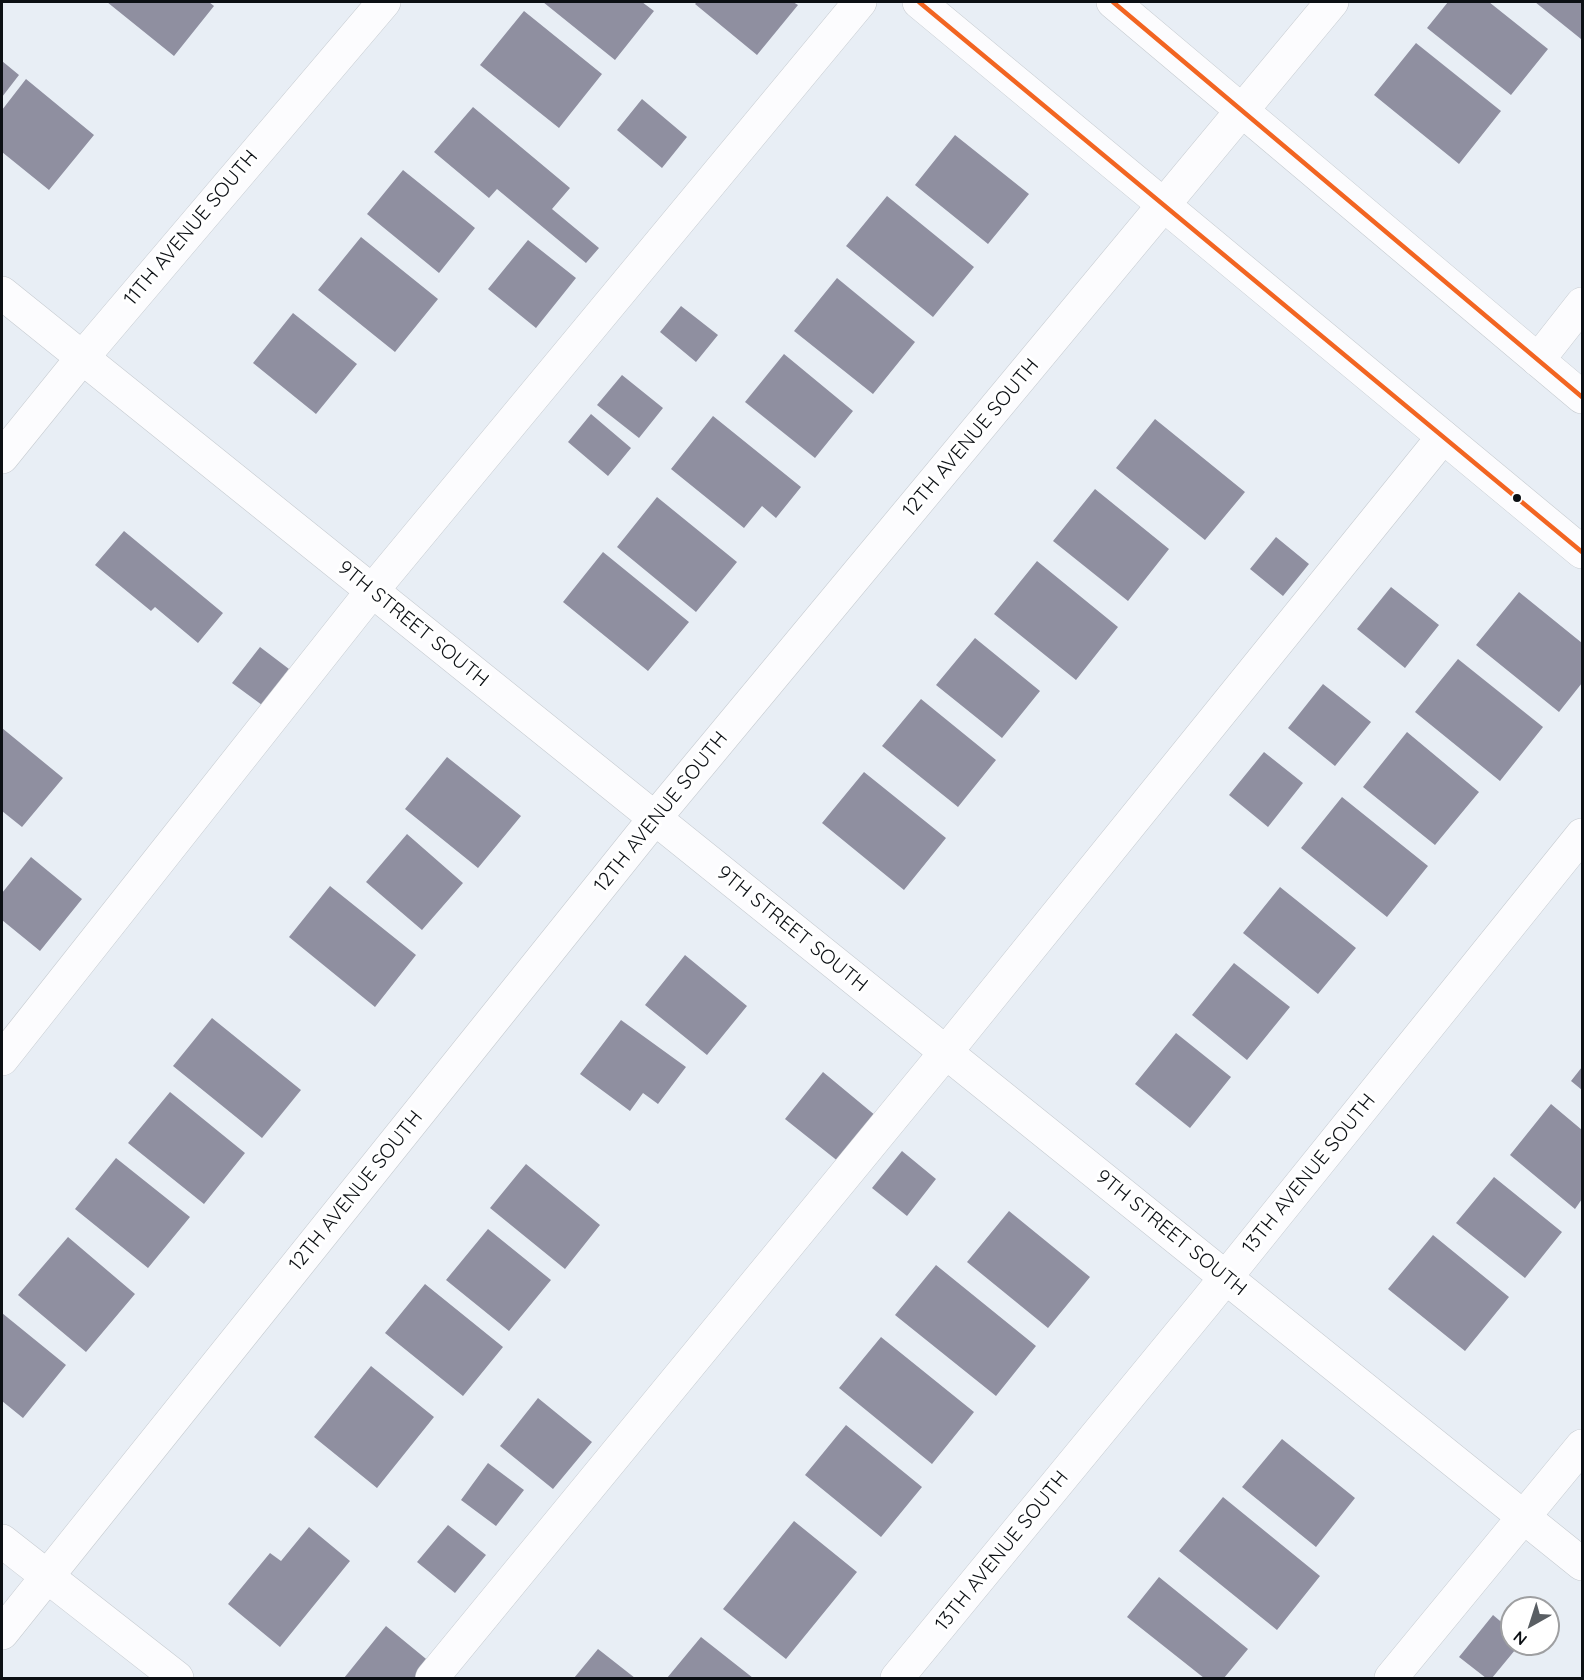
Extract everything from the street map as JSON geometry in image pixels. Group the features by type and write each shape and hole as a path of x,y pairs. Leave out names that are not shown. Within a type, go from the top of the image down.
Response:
{"street":[{"name":"11TH AVENUE SOUTH","path":"2,457 82,358 384,2"},
{"path":"2,1059 372,591 860,2"},
{"path":"919,2 1582,552"},
{"path":"1113,2 1582,397"},
{"name":"12TH AVENUE SOUTH","path":"2,1633 655,818 1332,2"},
{"name":"9TH STREET SOUTH","path":"2,293 1582,1564"},
{"path":"1538,360 1582,304"},
{"path":"432,1678 945,1052 1443,437"},
{"name":"13TH AVENUE SOUTH","path":"897,1678 1226,1278 1582,835"},
{"path":"1391,1678 1582,1446"},
{"path":"2,1541 177,1678"}],"building":[{"path":"107,2 209,2 214,6 174,56"},
{"path":"543,2 642,2 654,11 615,60"},
{"path":"697,2 793,2 798,5 757,55 695,4"},
{"path":"1448,2 1489,2 1548,49 1511,95 1427,28"},
{"path":"1535,2 1582,2 1582,38 1581,39"},
{"path":"524,11 602,74 559,128 480,65"},
{"path":"1416,43 1501,111 1459,164 1374,95"},
{"path":"2,61 19,75 2,97"},
{"path":"26,79 94,135 49,190 2,152 2,110"},
{"path":"642,99 687,137 662,168 617,130"},
{"path":"473,107 570,188 552,209 599,248 586,263 497,189 489,198 434,152"},
{"path":"955,135 1029,194 988,244 915,185"},
{"path":"403,170 475,228 439,273 367,214"},
{"path":"887,196 974,267 933,317 846,246"},
{"path":"361,237 438,299 395,352 318,290"},
{"path":"528,240 576,278 536,328 488,289"},
{"path":"837,278 915,342 873,394 794,331"},
{"path":"681,306 718,335 696,362 660,332"},
{"path":"293,313 357,364 316,414 253,363"},
{"path":"784,354 853,411 815,458 745,402"},
{"path":"622,375 663,408 639,438 597,405"},
{"path":"591,414 631,448 608,476 568,442"},
{"path":"713,416 801,487 776,518 762,506 744,528 671,469"},
{"path":"1155,419 1245,492 1205,540 1116,468"},
{"path":"1095,489 1169,549 1128,601 1053,541"},
{"path":"657,497 737,562 696,612 617,547"},
{"path":"124,531 223,613 198,643 155,607 151,611 95,565"},
{"path":"1276,537 1309,564 1283,596 1250,569"},
{"path":"603,552 689,622 648,671 563,602"},
{"path":"1037,561 1118,627 1076,680 994,614"},
{"path":"1391,587 1439,625 1405,668 1357,629"},
{"path":"1519,592 1582,643 1582,683 1559,712 1476,645"},
{"path":"975,638 1040,691 1002,738 936,685"},
{"path":"260,647 289,669 262,705 232,683"},
{"path":"1458,659 1543,727 1500,781 1415,712"},
{"path":"1323,684 1371,722 1335,766 1288,728"},
{"path":"921,699 996,760 958,807 882,746"},
{"path":"2,728 63,778 22,827 2,811"},
{"path":"1407,732 1479,792 1435,845 1363,787"},
{"path":"1264,752 1303,783 1268,827 1229,795"},
{"path":"447,757 521,816 478,868 405,809"},
{"path":"864,772 946,838 904,890 822,823"},
{"path":"1342,797 1428,866 1387,917 1301,848"},
{"path":"407,834 463,883 422,930 366,882"},
{"path":"31,857 82,899 40,951 2,920 2,893"},
{"path":"330,886 416,955 375,1007 289,937"},
{"path":"1280,887 1356,948 1318,994 1243,933"},
{"path":"685,955 747,1006 707,1055 645,1005"},
{"path":"1234,963 1290,1007 1247,1060 1192,1015"},
{"path":"212,1018 301,1090 262,1138 173,1066"},
{"path":"621,1020 686,1067 658,1104 643,1093 630,1111 580,1074"},
{"path":"1176,1033 1231,1077 1190,1128 1135,1084"},
{"path":"1582,1067 1582,1090 1571,1081"},
{"path":"823,1072 876,1116 839,1162 785,1119"},
{"path":"170,1092 245,1153 204,1204 128,1143"},
{"path":"1551,1104 1582,1130 1582,1199 1575,1209 1510,1155"},
{"path":"902,1151 936,1179 907,1216 872,1188"},
{"path":"116,1158 190,1217 148,1268 75,1209"},
{"path":"526,1164 600,1225 565,1269 490,1208"},
{"path":"1494,1177 1562,1232 1525,1278 1456,1223"},
{"path":"1009,1211 1090,1277 1048,1328 967,1262"},
{"path":"488,1229 551,1280 509,1331 446,1280"},
{"path":"1433,1235 1509,1297 1465,1351 1388,1289"},
{"path":"68,1237 135,1294 86,1352 18,1295"},
{"path":"936,1265 1036,1346 996,1396 895,1315"},
{"path":"425,1284 503,1347 463,1396 385,1333"},
{"path":"2,1313 66,1365 23,1418 2,1401"},
{"path":"881,1337 974,1412 932,1464 839,1388"},
{"path":"371,1366 434,1417 377,1488 314,1437"},
{"path":"538,1398 592,1442 553,1489 500,1446"},
{"path":"846,1425 922,1487 881,1537 805,1475"},
{"path":"1282,1439 1355,1498 1316,1547 1242,1487"},
{"path":"488,1463 524,1490 496,1526 461,1500"},
{"path":"1223,1497 1320,1576 1277,1630 1179,1551"},
{"path":"794,1521 857,1572 786,1659 723,1609"},
{"path":"448,1525 486,1555 455,1593 417,1562"},
{"path":"309,1527 350,1561 280,1647 228,1604 270,1553 281,1561"},
{"path":"1159,1577 1248,1649 1224,1678 1204,1678 1127,1617"},
{"path":"1493,1615 1500,1621 1500,1656 1510,1656 1492,1678 1486,1678 1459,1657"},
{"path":"386,1626 431,1663 418,1678 344,1678"},
{"path":"701,1637 753,1678 667,1678"},
{"path":"598,1649 635,1678 574,1678"}],"transit line":[{"path":"919,2 1582,552"},
{"path":"1113,2 1582,397"}]}
